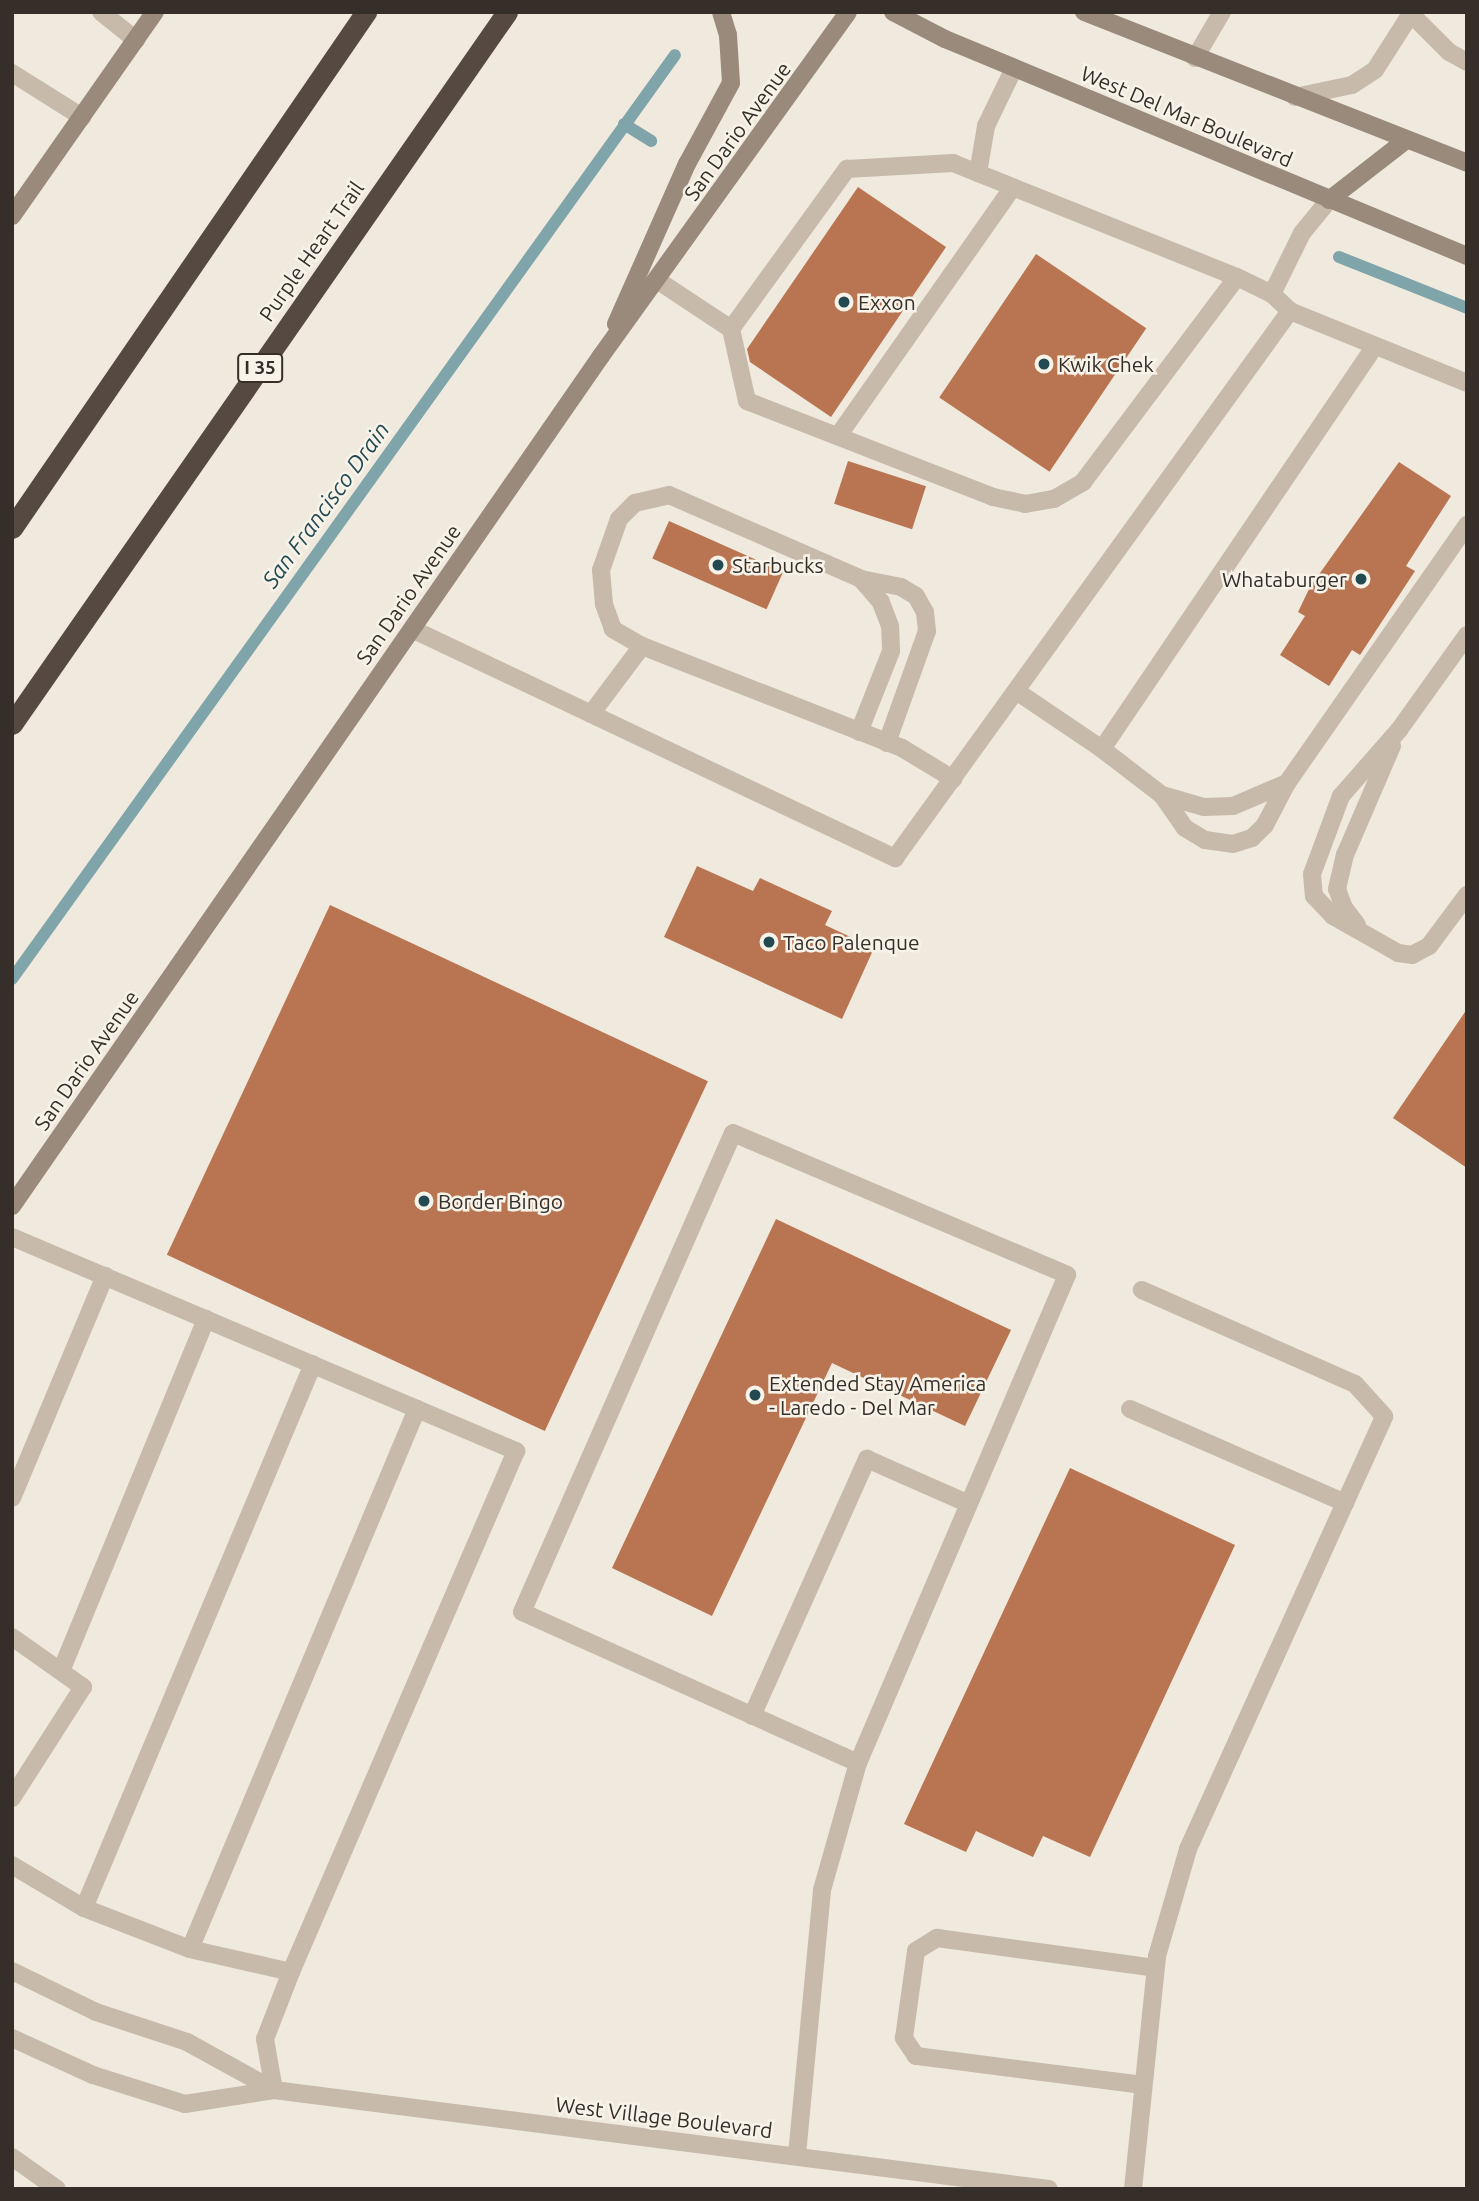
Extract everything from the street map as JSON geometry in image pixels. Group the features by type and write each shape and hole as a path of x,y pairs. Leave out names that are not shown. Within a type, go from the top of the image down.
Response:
{"highway":[{"path":"12,528 366,12"},
{"name":"Purple Heart Trail","path":"12,724 507,12"}],"main road":[{"path":"12,216 158,12"},
{"path":"601,356 687,164 731,83 728,35 720,12"},
{"name":"San Dario Avenue","path":"12,1206 601,356 848,12"},
{"name":"West Del Mar Boulevard","path":"893,12 1014,68 1467,256"},
{"path":"1084,12 1467,163"},
{"path":"1329,200 1406,140"}],"street":[{"path":"101,12 136,40"},
{"path":"1195,58 1222,12"},
{"path":"1295,97 1352,85 1376,70 1412,13 1449,52 1467,62"},
{"path":"978,173 986,126 1014,68"},
{"path":"12,73 82,117"},
{"path":"731,328 847,169 953,163 1237,277 1272,294 1290,311 1467,383"},
{"path":"838,436 1013,187"},
{"path":"1272,294 1302,233 1329,200"},
{"path":"657,280 731,328 747,401 993,496 1025,504 1054,499 1083,482 1118,440 1237,277"},
{"path":"412,629 895,858 1290,311"},
{"path":"1102,749 1375,346"},
{"path":"887,743 920,657 927,631 925,612 916,596 901,587 861,579 669,495 652,496 635,503 619,519 601,570 604,604 613,629 642,646 887,743 953,779"},
{"path":"1016,691 1102,749 1162,795 1185,828 1205,840 1233,844 1252,838 1265,825 1287,783 1467,525"},
{"path":"859,732 891,651 890,626 881,602 861,579"},
{"path":"1467,635 1399,730 1341,796 1312,874 1314,896 1333,915 1365,935 1412,955 1429,946 1467,895"},
{"path":"591,714 642,646"},
{"path":"1365,935 1344,908 1337,889 1368,796 1399,730"},
{"path":"1162,795 1204,807 1233,806 1287,783"},
{"path":"797,2155 822,1890 858,1763 1067,1275 733,1133 522,1612 858,1763"},
{"path":"12,1237 516,1451 291,1972 265,2039 274,2090"},
{"path":"12,1498 105,1276"},
{"path":"1133,2189 1156,1968 1188,1849 1384,1416 1355,1384 1142,1290"},
{"path":"61,1671 206,1319"},
{"path":"84,1908 313,1364"},
{"path":"190,1949 416,1409"},
{"path":"1130,1409 1345,1503"},
{"path":"752,1716 867,1460 969,1504"},
{"path":"12,1637 83,1687 12,1798"},
{"path":"12,1865 84,1908 190,1949 291,1972"},
{"path":"1143,2085 916,2056 904,2038 916,1951 937,1938 1156,1968"},
{"name":"West Village Boulevard","path":"12,1971 96,2012 187,2042 274,2090"},
{"name":"West Village Boulevard","path":"12,2038 93,2075 185,2104 274,2090 1049,2189"},
{"path":"12,2157 57,2189"}],"building":[{"name":"Exxon","path":"858,187 946,247 831,417 750,362 747,349"},
{"name":"Kwik Chek","path":"1036,254 1146,328 1050,472 939,397"},
{"path":"848,461 926,486 912,529 834,504"},
{"name":"Whataburger","path":"1399,462 1451,496 1406,566 1415,571 1360,655 1352,650 1329,686 1280,655 1305,616 1298,612 1310,587"},
{"name":"Starbucks","path":"669,521 783,572 767,609 652,558"},
{"name":"Taco Palenque","path":"697,866 753,891 760,878 832,911 825,925 874,948 842,1019 664,937"},
{"name":"Border Bingo","path":"330,905 708,1081 545,1431 167,1255"},
{"path":"1467,1009 1467,1168 1393,1118"},
{"name":"Extended Stay America - Laredo - Del Mar","path":"776,1219 1011,1330 965,1426 832,1363 712,1616 612,1568"},
{"path":"1070,1468 1235,1545 1090,1857 1043,1836 1033,1857 976,1831 966,1852 904,1824"}],"waterway":[{"name":"San Francisco Drain","path":"12,979 675,55"},
{"path":"624,124 651,141"},
{"path":"1339,257 1467,308"}],"place":[{"name":"Exxon","path":"844,302"},
{"name":"Kwik Chek","path":"1044,364"},
{"name":"Starbucks","path":"718,565"},
{"name":"Whataburger","path":"1361,579"},
{"name":"Taco Palenque","path":"769,942"},
{"name":"Border Bingo","path":"424,1201"},
{"name":"Extended Stay America - Laredo - Del Mar","path":"755,1395"}]}
